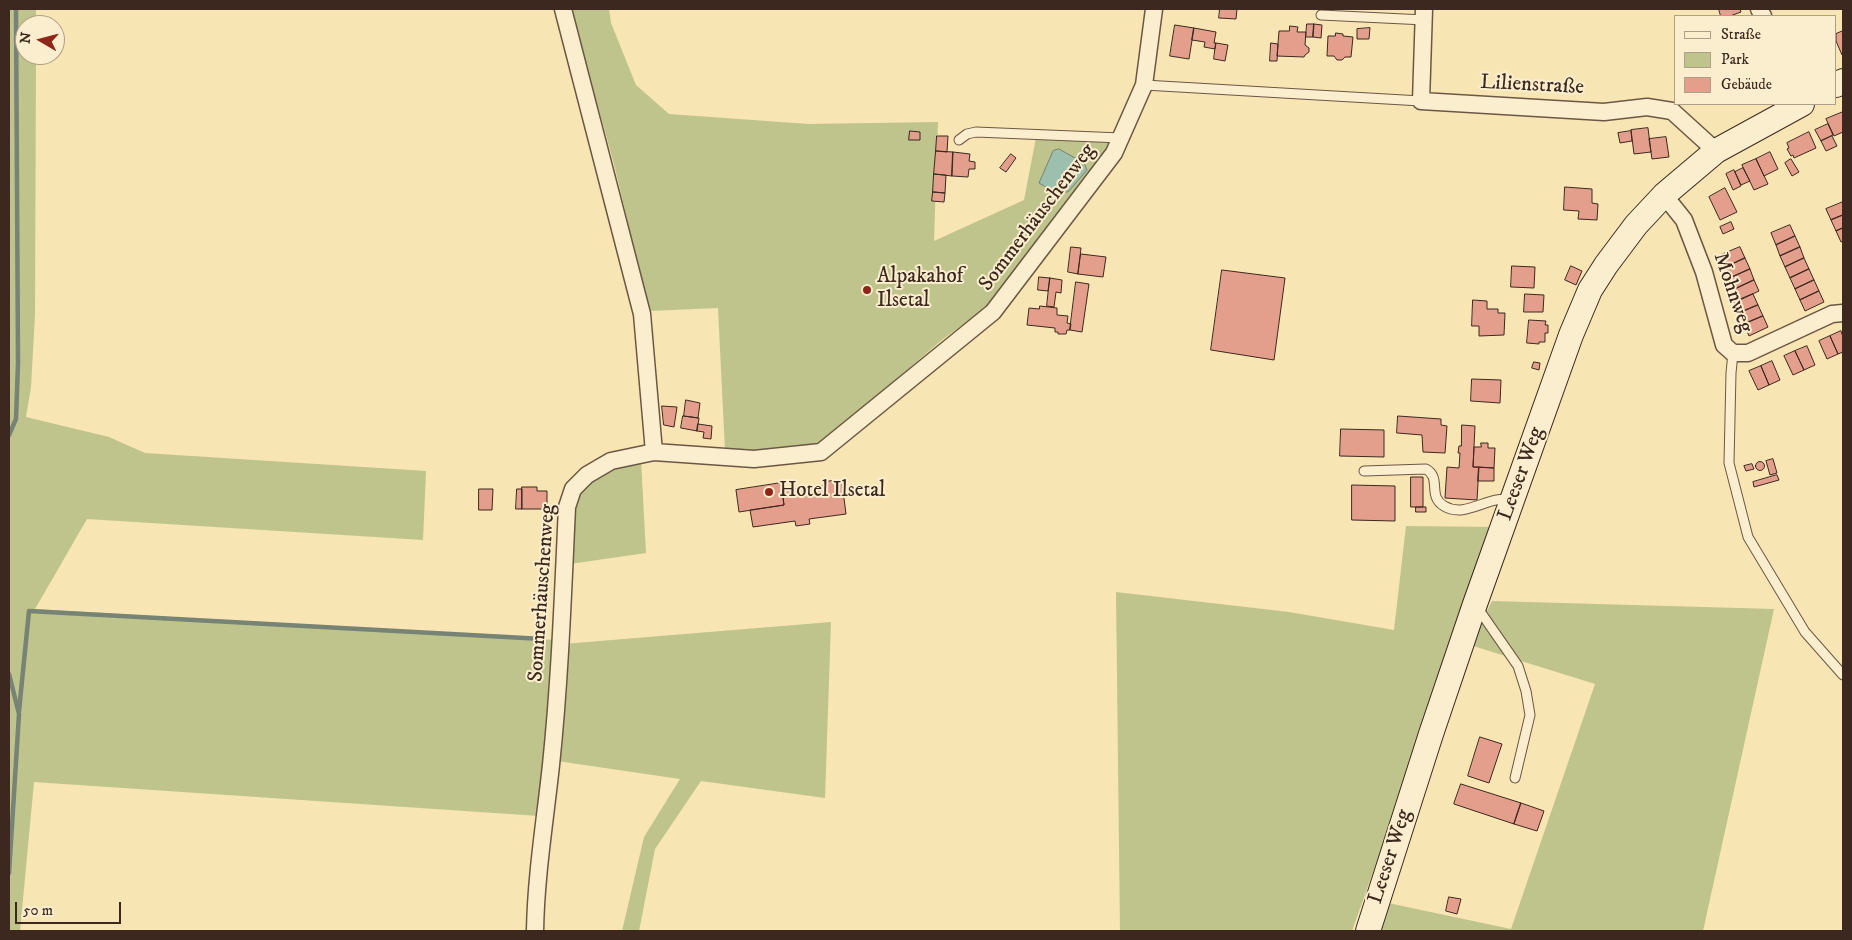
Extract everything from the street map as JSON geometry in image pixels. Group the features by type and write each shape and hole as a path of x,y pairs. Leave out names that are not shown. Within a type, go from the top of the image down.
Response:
{"street":[{"path":"563,9 642,314 654,452"},
{"name":"Sommerhäuschenweg","path":"535,931 536,892 558,685 567,507 573,489 587,475 610,461 654,452 754,460 821,452 994,312 1114,153 1144,85 1154,9"},
{"path":"1421,101 1424,15"},
{"name":"Lilienstraße","path":"1421,101 1604,112 1647,107 1672,111 1716,152"},
{"name":"Leeser Weg","path":"1368,931 1430,734 1475,604 1571,335 1590,290 1606,265 1636,226 1664,195 1716,152 1800,105"},
{"name":"Mohnweg","path":"1664,195 1684,220 1704,272 1724,344 1733,353 1748,353 1832,314 1843,313"}],"lane":[{"path":"1321,15 1424,15"},
{"path":"1144,85 1421,101"},
{"path":"959,140 967,134 976,132 1121,138"},
{"path":"1733,353 1729,463 1748,537 1805,632 1843,675"},
{"path":"1364,471 1426,469 1432,473 1435,479 1434,491 1437,500 1443,506 1452,509 1475,507 1495,499 1503,498 1512,501"},
{"path":"1475,604 1518,666 1526,691 1530,715 1515,778"}],"green space":[{"path":"9,9 36,9 36,15 15,15 15,65 36,65 35,315 31,387 26,417 109,437 145,453 426,471 423,540 87,519 35,609 556,640 539,816 34,782 20,931 9,931"},
{"path":"571,9 609,9 611,23 636,85 669,114 808,124 938,122 934,241 1024,200 1037,132 1109,133 1109,154 987,307 943,339 820,445 785,451 725,451 718,308 649,311 614,164"},
{"path":"641,460 646,553 570,564 571,507 579,490 611,467"},
{"path":"1406,526 1496,527 1352,931 1120,931 1116,592 1289,612 1394,630"},
{"path":"1492,601 1774,609 1703,931 1376,931 1388,903 1511,929 1595,684 1470,645"},
{"path":"831,622 825,798 701,781 655,849 639,931 622,931 644,837 680,779 557,761 563,644"}],"shaded area":[{"path":"1059,149 1084,163 1087,170 1068,192 1054,192 1039,183 1053,151"}],"building":[{"path":"1220,9 1237,9 1236,19 1219,18"},
{"path":"1719,9 1740,9 1741,12 1733,15 1721,15"},
{"path":"1307,24 1314,24 1313,37 1306,37"},
{"path":"1314,24 1322,25 1321,38 1313,37"},
{"path":"1175,25 1194,28 1189,59 1170,56"},
{"path":"1290,26 1298,27 1297,32 1306,32 1305,45 1309,48 1309,52 1304,57 1277,56 1279,31 1289,31"},
{"path":"1194,28 1216,32 1215,49 1204,47 1205,42 1192,40"},
{"path":"1370,28 1369,39 1357,39 1357,29"},
{"path":"1843,31 1842,55 1837,43 1837,34"},
{"path":"1336,33 1353,37 1351,57 1337,60 1334,56 1327,56 1328,36 1335,36"},
{"path":"1216,43 1228,45 1225,61 1214,59"},
{"path":"1271,43 1278,44 1277,61 1270,61"},
{"path":"1843,112 1843,132 1834,136 1826,119"},
{"path":"1828,124 1833,135 1821,141 1815,130"},
{"path":"1648,128 1651,152 1634,154 1631,130"},
{"path":"910,131 920,132 920,140 909,140"},
{"path":"1631,131 1632,141 1620,143 1618,133"},
{"path":"1809,132 1816,148 1794,158 1787,149 1789,148 1787,143"},
{"path":"937,136 948,136 947,152 936,151"},
{"path":"1832,136 1837,146 1826,151 1821,141"},
{"path":"1666,137 1669,157 1652,159 1649,139"},
{"path":"936,151 953,152 952,176 934,174"},
{"path":"953,152 970,154 969,161 975,162 975,169 969,169 968,177 952,176"},
{"path":"1770,152 1778,169 1764,176 1756,159"},
{"path":"1011,154 1016,158 1006,172 1000,168"},
{"path":"1756,159 1768,184 1754,190 1742,165"},
{"path":"1791,159 1799,172 1792,176 1785,163"},
{"path":"1743,168 1750,181 1741,185 1735,172"},
{"path":"1734,170 1741,186 1733,190 1726,174"},
{"path":"934,174 946,175 945,193 933,192"},
{"path":"1565,187 1592,189 1592,203 1598,204 1597,220 1578,219 1579,211 1564,210"},
{"path":"1725,188 1737,212 1720,220 1709,197"},
{"path":"933,192 945,193 944,202 932,201"},
{"path":"1843,202 1843,215 1831,220 1826,209"},
{"path":"1843,215 1843,228 1836,231 1831,220"},
{"path":"1731,222 1734,229 1723,234 1720,227"},
{"path":"1790,225 1795,236 1776,245 1771,233"},
{"path":"1843,228 1843,241 1841,242 1836,231"},
{"path":"1795,236 1800,247 1780,256 1776,245"},
{"path":"1071,247 1081,248 1078,274 1068,272"},
{"path":"1740,247 1745,258 1726,267 1721,255"},
{"path":"1800,247 1804,258 1785,267 1780,256"},
{"path":"1081,254 1106,257 1103,277 1078,274"},
{"path":"1745,258 1750,269 1730,278 1726,267"},
{"path":"1804,258 1809,269 1790,278 1785,267"},
{"path":"1512,266 1535,267 1534,288 1511,287"},
{"path":"1571,266 1582,271 1576,285 1565,280"},
{"path":"1750,269 1754,280 1735,289 1730,278"},
{"path":"1809,269 1814,280 1795,289 1790,278"},
{"path":"1222,270 1285,278 1274,360 1211,350"},
{"path":"1039,277 1050,278 1048,291 1038,290"},
{"path":"1050,278 1062,280 1061,293 1056,292 1054,307 1047,306"},
{"path":"1754,280 1759,291 1740,300 1735,289"},
{"path":"1814,280 1819,291 1800,300 1795,289"},
{"path":"1076,282 1089,284 1082,332 1070,330"},
{"path":"1819,291 1824,302 1805,311 1800,300"},
{"path":"1525,294 1544,295 1543,312 1524,312"},
{"path":"1753,294 1758,305 1739,313 1734,302"},
{"path":"1473,300 1487,301 1487,309 1498,309 1498,313 1505,313 1504,335 1479,336 1479,326 1472,326"},
{"path":"1758,305 1763,316 1744,324 1739,313"},
{"path":"1040,306 1057,308 1057,315 1068,316 1067,323 1071,324 1070,330 1067,330 1066,334 1058,334 1058,332 1055,332 1055,328 1027,325 1029,308 1039,309"},
{"path":"1763,316 1768,327 1749,336 1744,324"},
{"path":"1529,320 1546,321 1545,325 1548,325 1548,333 1545,333 1545,342 1539,342 1539,344 1527,343"},
{"path":"1841,331 1843,352 1838,354 1830,336"},
{"path":"1830,336 1838,354 1827,359 1819,341"},
{"path":"1807,346 1815,365 1804,370 1795,351"},
{"path":"1795,351 1804,370 1793,375 1784,356"},
{"path":"1772,361 1780,380 1769,385 1761,366"},
{"path":"1534,362 1540,363 1539,370 1532,368"},
{"path":"1761,366 1769,385 1758,390 1749,371"},
{"path":"1472,379 1501,380 1500,403 1471,401"},
{"path":"686,400 700,403 698,418 684,416"},
{"path":"662,406 677,407 674,427 664,425"},
{"path":"683,416 699,418 697,431 681,428"},
{"path":"1398,416 1441,419 1441,425 1447,426 1445,453 1423,452 1422,435 1397,433"},
{"path":"698,424 712,426 711,439 703,438 704,432 697,431"},
{"path":"1462,425 1475,426 1473,467 1479,467 1477,500 1445,498 1447,467 1459,468 1460,453 1458,453 1459,446 1461,446"},
{"path":"1341,429 1384,430 1384,457 1340,456"},
{"path":"1481,443 1488,443 1488,448 1495,448 1494,468 1473,467 1474,447 1481,447"},
{"path":"1773,459 1777,473 1770,475 1766,461"},
{"path":"1760,462 1764,466 1760,470 1756,466"},
{"path":"1752,464 1754,469 1746,471 1744,466"},
{"path":"1479,467 1494,468 1494,481 1478,481"},
{"path":"1777,475 1779,480 1754,487 1753,482"},
{"path":"1411,477 1423,477 1423,507 1411,507"},
{"path":"839,480 842,483 846,514 809,519 810,524 796,526 795,521 753,527 750,510 784,505 782,490 826,485 825,482"},
{"path":"781,483 784,505 739,512 736,490"},
{"path":"1352,485 1395,486 1395,521 1352,520"},
{"path":"522,487 537,487 537,491 547,491 547,509 522,509"},
{"path":"479,489 493,489 492,510 479,510"},
{"path":"517,489 522,489 522,509 516,509"},
{"path":"1416,507 1426,507 1426,512 1416,512"},
{"path":"1480,737 1502,744 1489,783 1468,776"},
{"path":"1461,784 1521,803 1514,824 1454,804"},
{"path":"1521,803 1544,811 1537,831 1514,824"},
{"path":"1449,897 1461,899 1457,914 1446,911"}],"waterway":[{"path":"9,435 16,419 18,363 16,9"},
{"path":"19,711 29,611 543,639"},
{"path":"9,674 19,714 9,873"}],"place":[{"name":"Alpakahof Ilsetal","path":"867,290"},
{"name":"Hotel Ilsetal","path":"769,492"}]}
